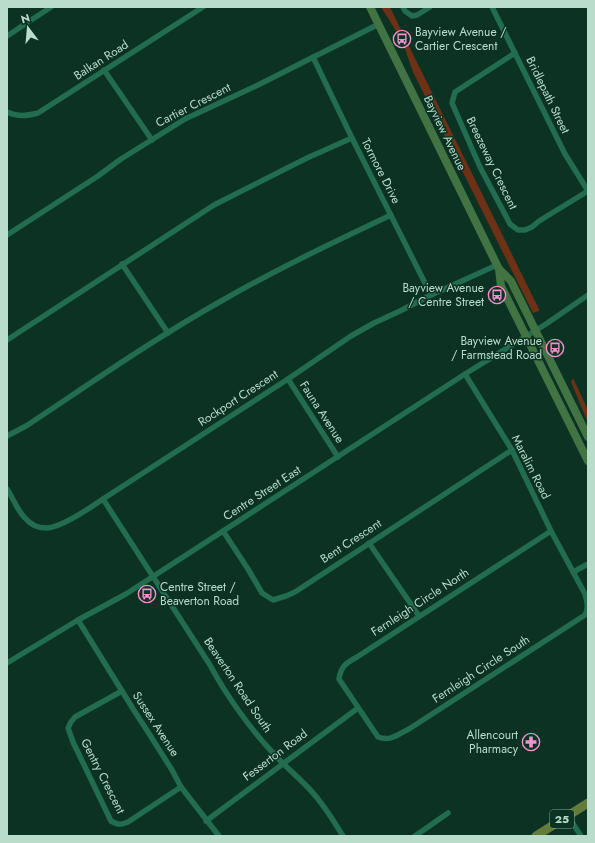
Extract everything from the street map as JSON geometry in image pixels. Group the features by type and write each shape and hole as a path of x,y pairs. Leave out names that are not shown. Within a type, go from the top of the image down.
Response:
{"main road":[{"name":"Bayview Avenue","path":"370,7 498,267 511,281 588,437"},
{"name":"Bayview Avenue","path":"498,267 501,286 588,461"},
{"name":"25","path":"536,836 588,803"}],"street":[{"path":"7,36 51,7"},
{"name":"Balkan Road","path":"7,112 19,116 27,116 38,113 203,7"},
{"path":"403,7 405,11 412,16 417,15 430,7"},
{"name":"Bridlepath Street","path":"492,7 564,154 588,191"},
{"name":"Cartier Crescent","path":"7,235 185,119 379,24"},
{"name":"Breezeway Crescent","path":"515,54 455,92 452,103 480,167 504,214 514,228 518,230 525,230 588,191"},
{"name":"Tormore Drive","path":"313,57 431,295"},
{"path":"104,70 152,140"},
{"path":"7,340 224,199 307,158 352,138"},
{"path":"7,436 26,426 168,333 240,290 391,215"},
{"path":"122,264 168,333"},
{"name":"Rockport Crescent","path":"7,489 24,517 34,525 46,528 54,527 81,514 288,379 351,336 431,295 498,267"},
{"name":"Centre Street East","path":"7,663 78,620 126,594 465,374 526,337 588,295"},
{"name":"Maralim Road","path":"465,374 512,450 551,531 573,572"},
{"name":"Fauna Avenue","path":"288,379 338,457"},
{"name":"Bent Crescent","path":"223,531 262,593 273,600 295,592 512,450"},
{"name":"Beaverton Road South","path":"103,499 232,700 254,731 321,802 343,836"},
{"name":"Fernleigh Circle North","path":"358,708 339,679 340,671 345,663 357,657 551,531"},
{"path":"369,543 419,616"},
{"path":"573,572 588,564"},
{"name":"Fernleigh Circle South","path":"358,708 378,737 385,740 409,729 585,615 587,606 585,594 573,572"},
{"name":"Sussex Avenue","path":"78,620 181,787 219,836"},
{"name":"Gentry Crescent","path":"122,692 75,717 68,728 73,742 111,821 122,825 181,787"},
{"name":"Fesserton Road","path":"206,821 358,708"},
{"path":"415,836 448,813"},
{"path":"568,816 581,836"}],"shaded area":[{"path":"381,7 390,7 402,32 398,34"},
{"path":"407,42 539,311 533,313 413,72 403,43"},
{"path":"573,378 588,410 588,423 571,382"}],"place":[{"name":"Bayview Avenue / Cartier Crescent","path":"402,39"},
{"name":"Bayview Avenue / Centre Street","path":"497,295"},
{"name":"Bayview Avenue / Farmstead Road","path":"555,348"},
{"name":"Centre Street / Beaverton Road","path":"147,594"},
{"name":"Allencourt Pharmacy","path":"531,742"}]}
